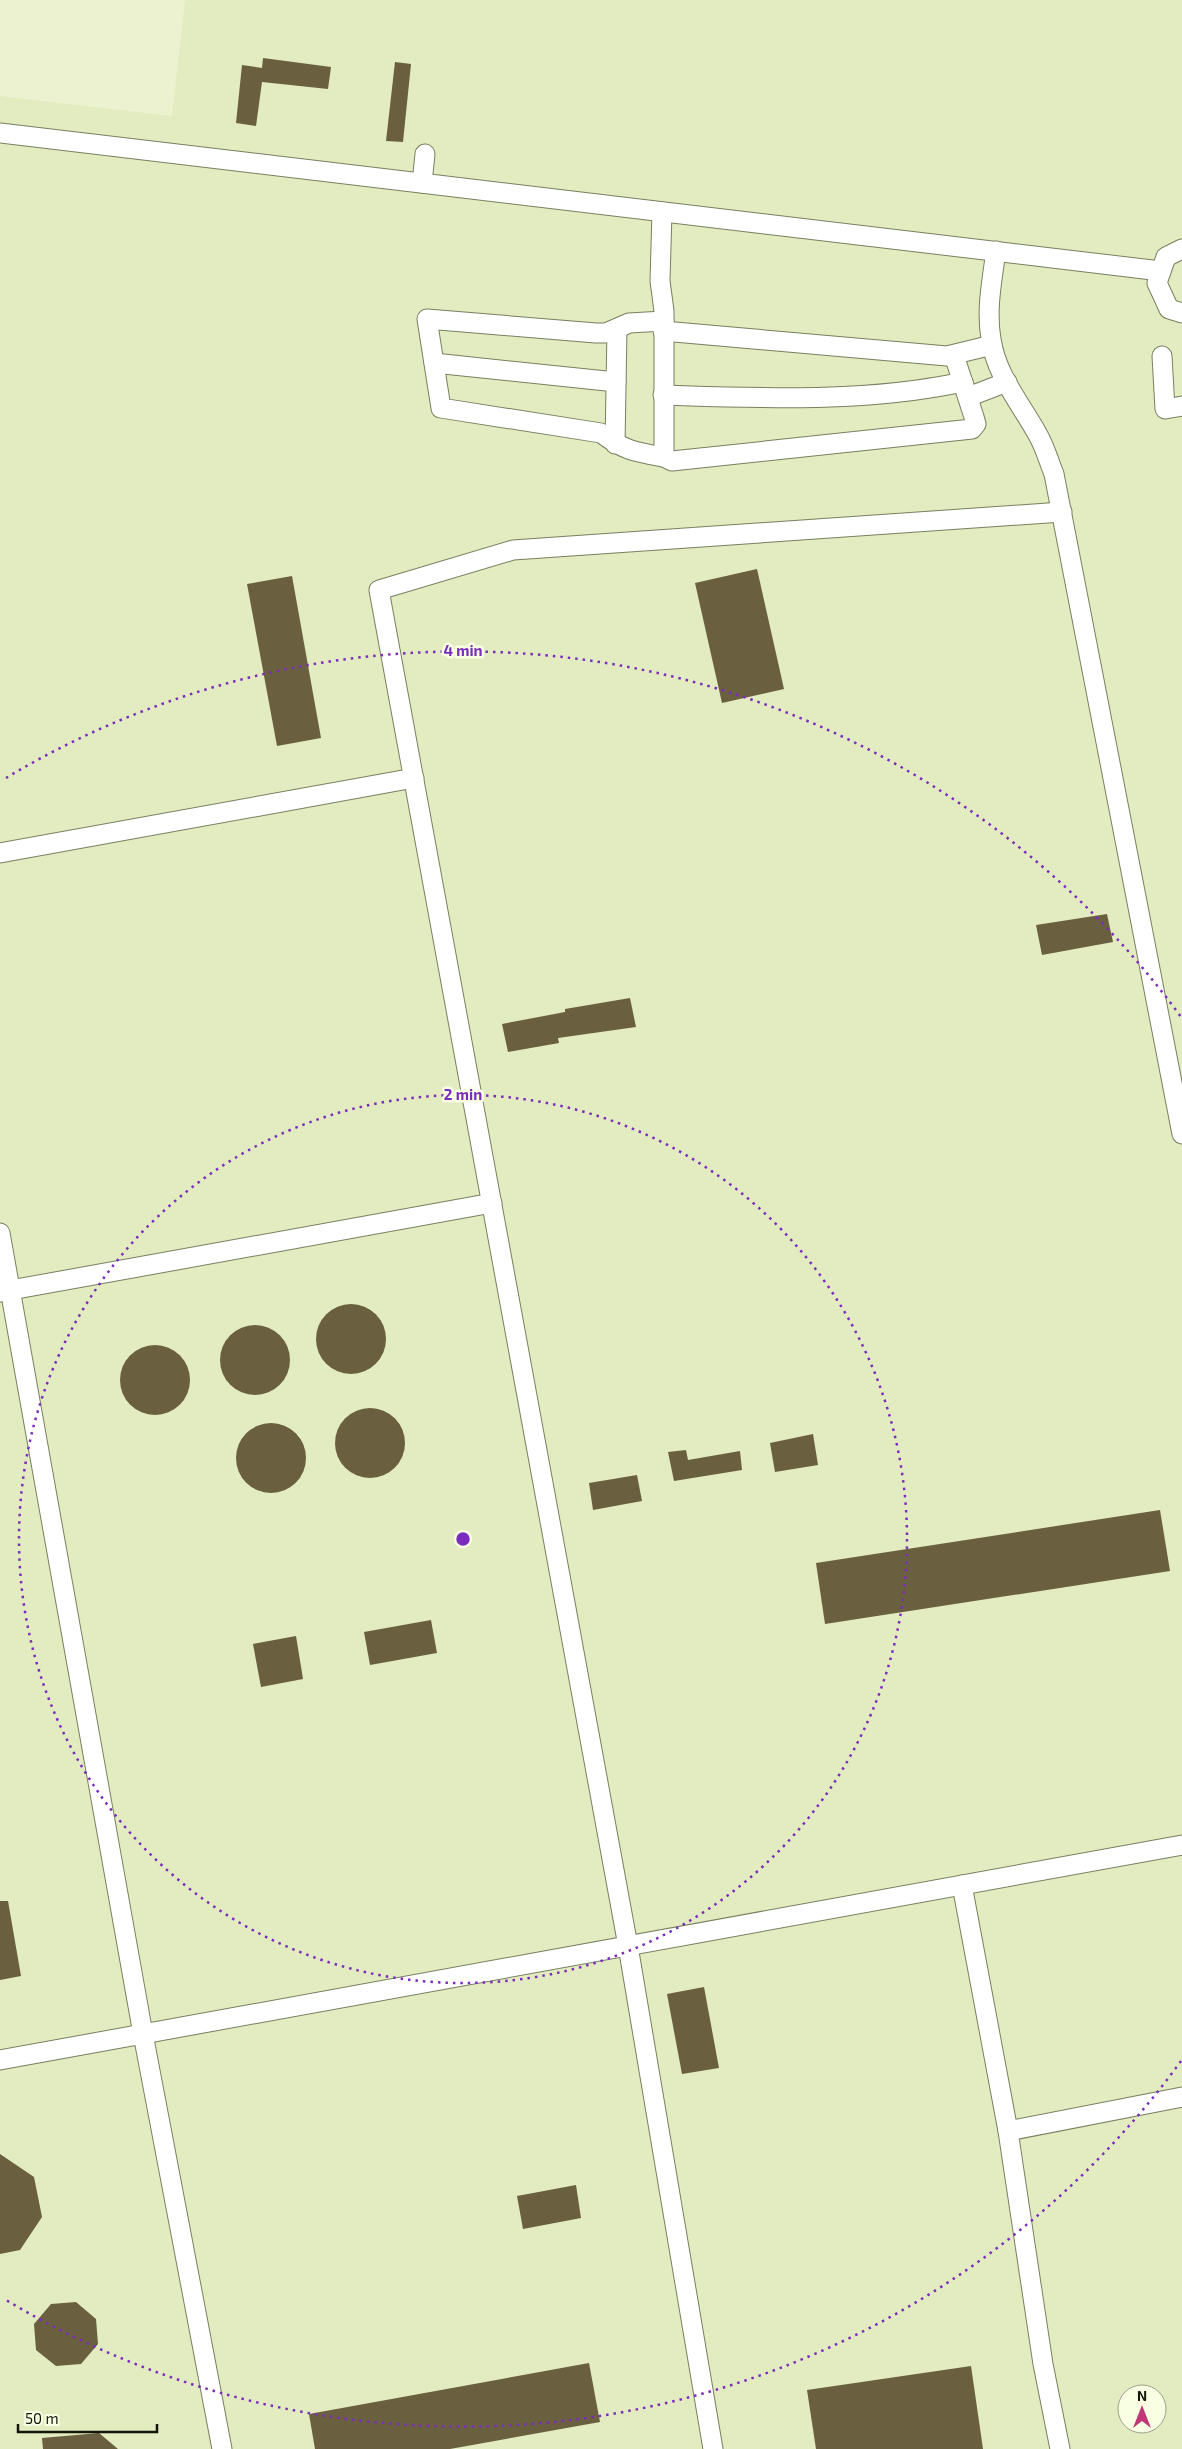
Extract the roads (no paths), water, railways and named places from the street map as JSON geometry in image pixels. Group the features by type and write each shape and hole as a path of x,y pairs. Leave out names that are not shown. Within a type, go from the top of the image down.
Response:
{"lane":[{"path":"0,133 422,183 662,220 996,251 1161,271"},
{"path":"422,183 425,154"},
{"path":"662,220 660,281 664,321 664,456"},
{"path":"1182,249 1166,257 1157,283 1169,309 1182,313"},
{"path":"996,251 988,305 991,342 1007,382 1039,436 1054,474 1182,1134"},
{"path":"954,355 976,424 972,429 672,462 664,456 632,452 615,444 600,433 441,408 426,319 596,333 617,329 629,323 664,321 912,354 954,355 991,342"},
{"path":"615,444 617,329"},
{"path":"1162,356 1165,409 1182,406"},
{"path":"434,363 616,382"},
{"path":"664,395 780,398 965,390 1007,382"},
{"path":"713,2449 628,1946 379,590 513,550 1062,512"},
{"path":"0,853 414,778"},
{"path":"6,1291 492,1203"},
{"path":"0,1233 6,1291 142,2034 222,2449"},
{"path":"0,2060 1182,1845"},
{"path":"962,1885 1008,2131 1043,2364 1060,2449"},
{"path":"1008,2131 1182,2097"}]}
